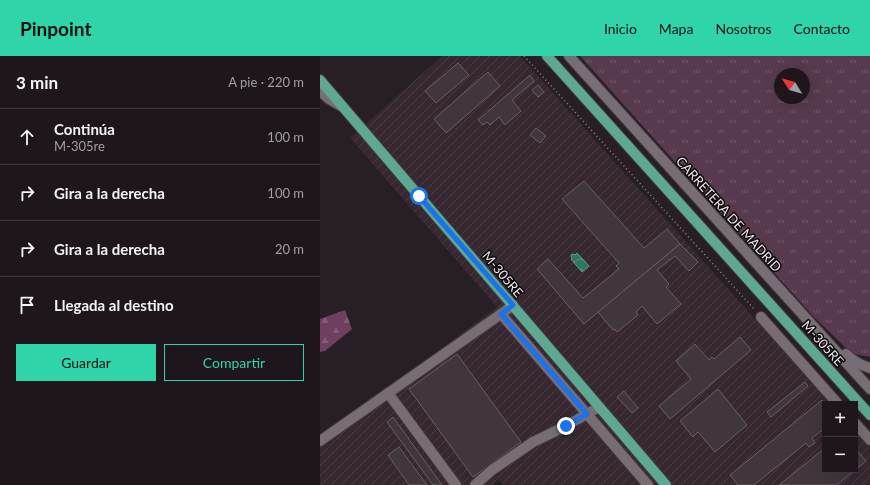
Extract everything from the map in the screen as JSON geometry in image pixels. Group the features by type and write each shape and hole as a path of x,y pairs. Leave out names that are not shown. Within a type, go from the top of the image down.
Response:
{"main road":[{"name":"M-305RE","path":"547,56 870,415"},
{"name":"M-305RE","path":"320,80 666,485"}],"street":[{"name":"CARRETERA DE MADRID","path":"569,56 870,389"},
{"path":"573,56 583,71"},
{"path":"320,91 343,108"},
{"path":"320,441 513,305"},
{"path":"501,314 648,485"},
{"path":"761,317 835,401"},
{"path":"837,352 845,353 856,363 870,368"},
{"path":"388,394 456,485"},
{"path":"475,485 492,470 533,442 566,426 599,407"},
{"path":"858,426 870,440"}],"path":[{"path":"524,56 761,317"}],"shaded area":[{"path":"442,56 520,56 828,401 822,401 822,473 858,473 858,434 870,448 870,485 504,485 498,480 492,485 320,485 320,441 497,307 350,138"}],"green space":[{"path":"580,56 870,56 870,357 854,354 814,317"},
{"path":"345,310 352,329 325,351 320,352 320,319"}],"water":[{"path":"577,253 589,266 582,272 571,259 572,254 575,255"}],"building":[{"path":"458,63 469,75 436,103 425,91"},
{"path":"488,72 500,86 446,133 434,119"},
{"path":"530,75 534,81 512,100 521,111 505,125 499,117 490,125 487,122 483,125 478,120"},
{"path":"538,85 544,92 538,97 532,90"},
{"path":"536,128 546,136 540,143 530,135"},
{"path":"584,181 644,248 667,229 680,244 584,324 537,269 548,259 583,298 619,269 616,266 619,263 562,199"},
{"path":"680,244 698,262 689,271 675,256 657,270 669,284 666,287 681,304 657,324 642,306 636,312 638,315 617,332 615,329 613,330 598,312"},
{"path":"740,337 751,350 670,419 659,406 691,379 676,361 695,344 709,360 712,357 714,359"},
{"path":"457,354 521,442 473,477 409,389"},
{"path":"805,382 808,386 771,417 767,412"},
{"path":"718,389 747,425 715,452 698,432 693,437 680,421"},
{"path":"624,391 638,408 632,413 617,397"},
{"path":"822,400 822,430 812,438 815,443 809,447 806,443 754,485 738,485 730,475"},
{"path":"393,417 442,485 433,485 387,422"},
{"path":"399,447 427,485 409,485 388,455"},
{"path":"822,450 822,473 851,473 837,485 779,485"},
{"path":"858,452 866,461 858,468"}],"route":[{"path":"419,196 513,305 501,314 587,414 566,426"}]}
